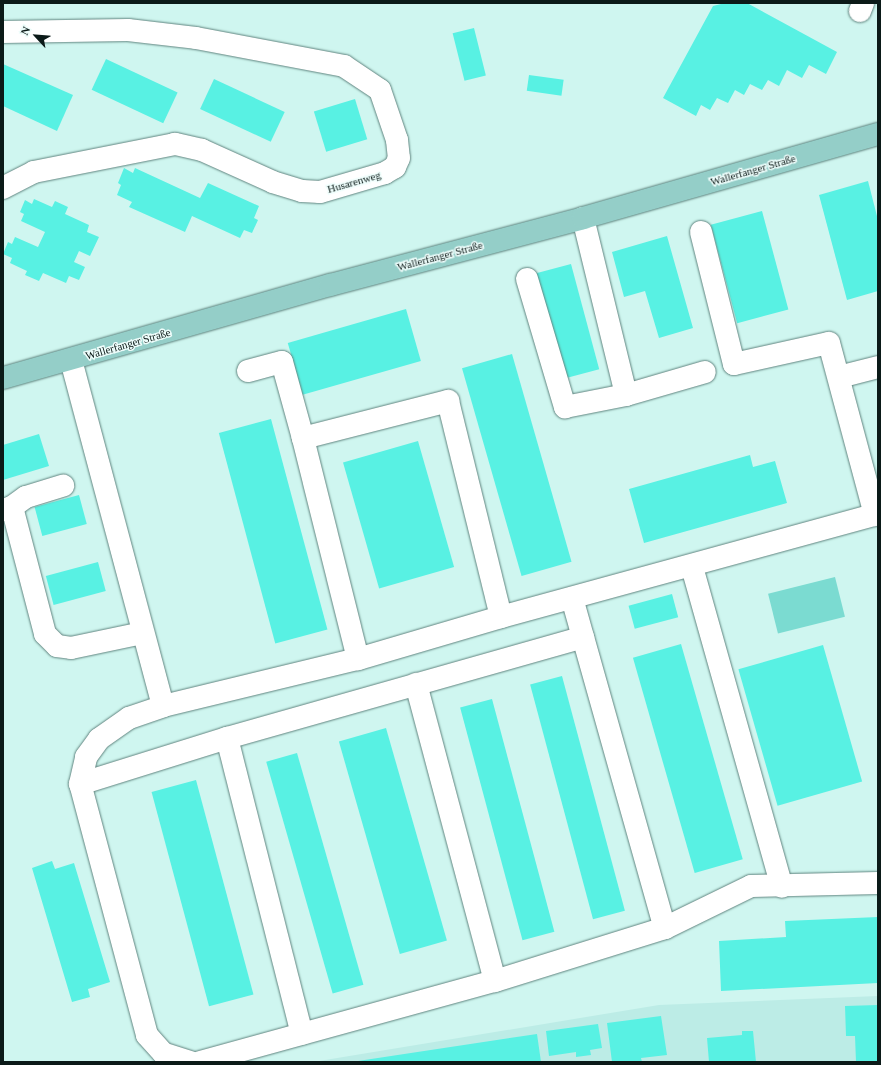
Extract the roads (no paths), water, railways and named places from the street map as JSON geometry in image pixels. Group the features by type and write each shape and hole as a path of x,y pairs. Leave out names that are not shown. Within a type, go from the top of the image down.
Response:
{"main road":[{"name":"Wallerfanger Straße","path":"3,378 71,360 330,284 583,218 878,134"}],"street":[{"name":"Husarenweg","path":"3,32 128,30 196,38 344,66 370,81 380,90 392,121 399,158 396,166 385,173 320,192 302,191 273,182 202,150 175,144 34,172 3,188"},
{"path":"185,327 191,320 329,279 878,124"},
{"path":"583,218 626,395"},
{"path":"190,1062 164,1058 147,1035 80,784 86,757 99,739 129,718 163,706 358,659 501,617 692,567 877,515 829,343 734,364 701,232"},
{"path":"527,279 565,407 626,395 706,372"},
{"path":"71,360 142,633 163,706"},
{"path":"248,371 282,362 303,438 358,659"},
{"path":"839,378 878,367"},
{"path":"303,438 448,401 501,617"},
{"path":"63,486 26,496 7,508 45,634 57,646 71,648 142,633"},
{"path":"692,567 782,887"},
{"path":"572,598 665,928"},
{"path":"80,784 227,738 583,637"},
{"path":"416,684 495,981"},
{"path":"227,738 302,1034"},
{"path":"200,1062 495,981 665,928 751,886 782,887 878,883"}]}
